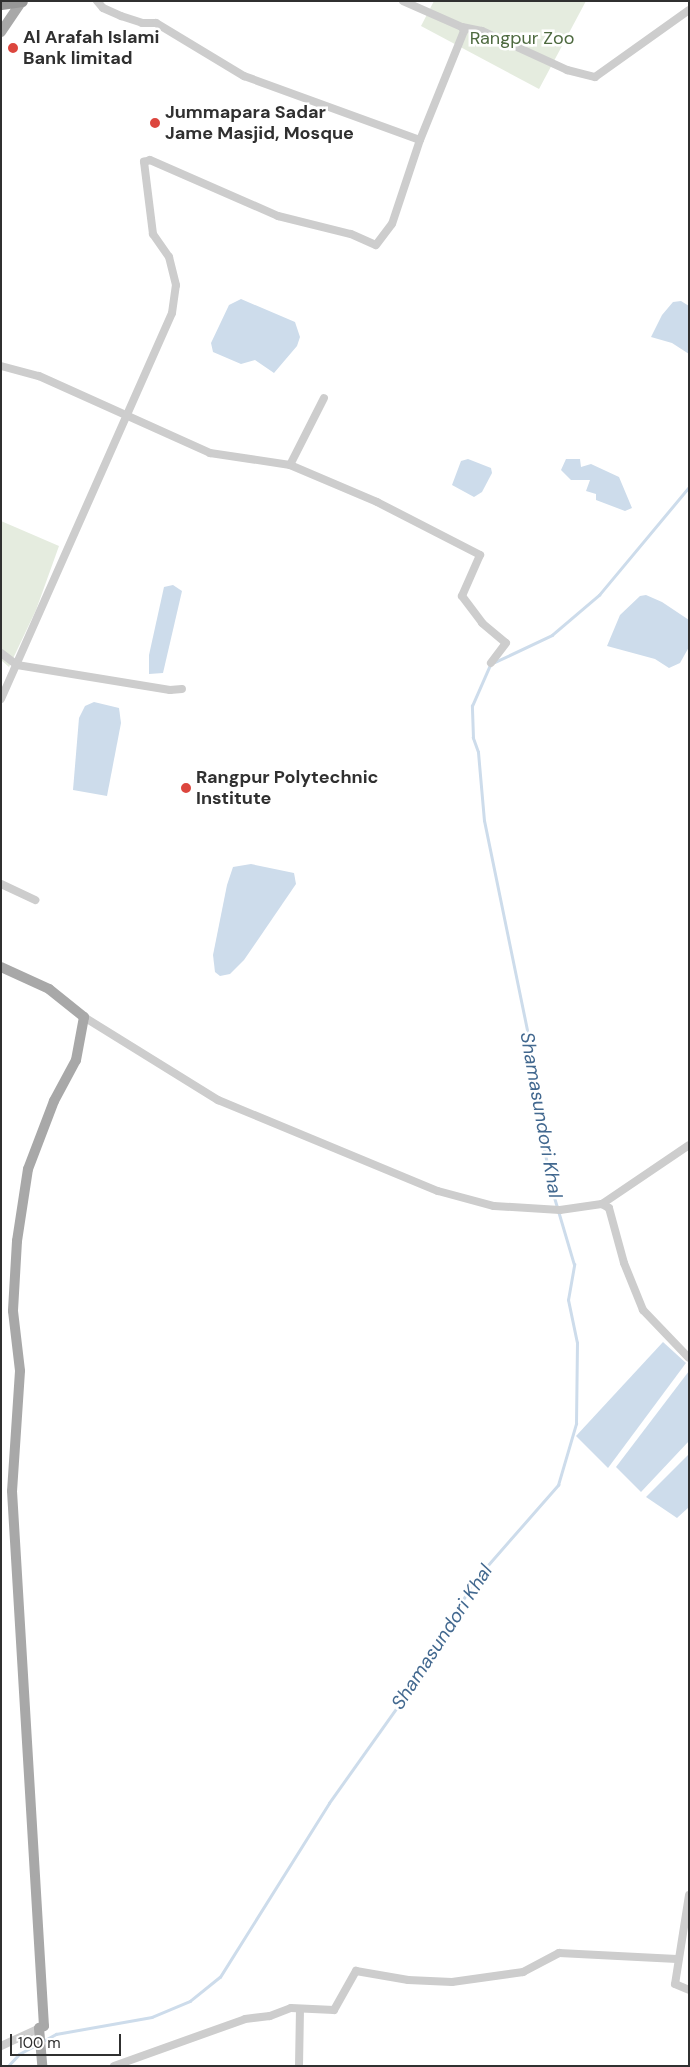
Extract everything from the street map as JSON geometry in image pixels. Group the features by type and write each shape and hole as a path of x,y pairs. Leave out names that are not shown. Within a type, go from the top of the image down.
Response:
{"highway":[{"path":"1,4 21,2"}],"main road":[{"path":"1,32 21,2"},
{"path":"1,968 49,989 84,1017 76,1060 54,1101 28,1169 17,1241 12,1311 20,1371 12,1491 42,2027 42,2066"}],"street":[{"path":"98,1 103,8 121,16 142,23 156,23 244,76 420,140"},
{"path":"403,1 462,27 482,30 568,70 595,77 689,10"},
{"path":"1,699 124,415 161,342 172,313 176,285 170,257 153,234 144,162 150,160 278,216 350,234 376,245 392,224 420,140 464,31 462,27"},
{"path":"1,366 39,376 210,453 290,465 377,502 480,555 462,596 486,627 506,642 491,663"},
{"path":"290,465 324,398"},
{"path":"1,653 17,665 170,690 182,689"},
{"path":"1,884 35,900"},
{"path":"84,1017 218,1100 313,1141 438,1191 494,1206 560,1210 602,1204 689,1145"},
{"path":"602,1204 609,1208 624,1263 643,1310 689,1358"},
{"path":"689,1894 677,1959 675,1984 689,1990"},
{"path":"114,2066 245,2019 270,2016 291,2008 300,2010 334,2010 356,1971 408,1980 452,1982 523,1972 559,1953 677,1959"},
{"path":"299,2066 300,2010"},
{"path":"1,2046 42,2027"}],"green space":[{"name":"Rangpur Zoo","path":"434,1 586,1 539,89 421,26"},
{"path":"1,521 59,546 36,610 9,667 1,660"}],"water":[{"path":"241,299 295,322 300,337 297,346 274,373 255,360 241,364 213,352 211,343 229,305"},
{"path":"681,301 689,306 689,354 672,343 651,337 662,315 673,302"},
{"path":"468,459 491,468 492,473 482,492 474,497 452,485 461,461"},
{"path":"566,459 580,459 581,467 591,464 619,477 632,508 625,511 596,500 596,494 586,491 590,480 571,480 561,470"},
{"path":"173,585 182,591 163,673 149,674 149,655 164,587"},
{"path":"646,595 662,602 689,620 689,647 680,663 669,668 655,659 607,646 620,615 640,596"},
{"path":"94,702 119,708 121,723 107,796 73,790 79,718 85,706"},
{"path":"251,864 294,873 296,884 244,960 230,974 220,976 215,972 213,955 227,885 233,867"},
{"path":"663,1342 686,1363 608,1468 576,1436"},
{"path":"689,1371 689,1441 641,1492 616,1467"},
{"path":"689,1454 689,1507 677,1518 646,1497"}],"waterway":[{"name":"Shamasundori Khal","path":"495,662 552,635 599,595 689,487"},
{"name":"Shamasundori Khal","path":"43,2041 56,2034 152,2017 190,2001 220,1977 329,1803 410,1689 474,1581 558,1485 576,1424 577,1343 568,1300 574,1265 553,1194 544,1149 528,1035 484,821 478,752 473,738 472,706 490,665"},
{"name":"Shamasundori Khal","path":"8,2066 19,2054 38,2044"}],"place":[{"name":"Al Arafah Islami Bank limitad","path":"13,48"},
{"name":"Jummapara Sadar Jame Masjid, Mosque","path":"155,123"},
{"name":"Rangpur Polytechnic Institute","path":"186,788"}]}
